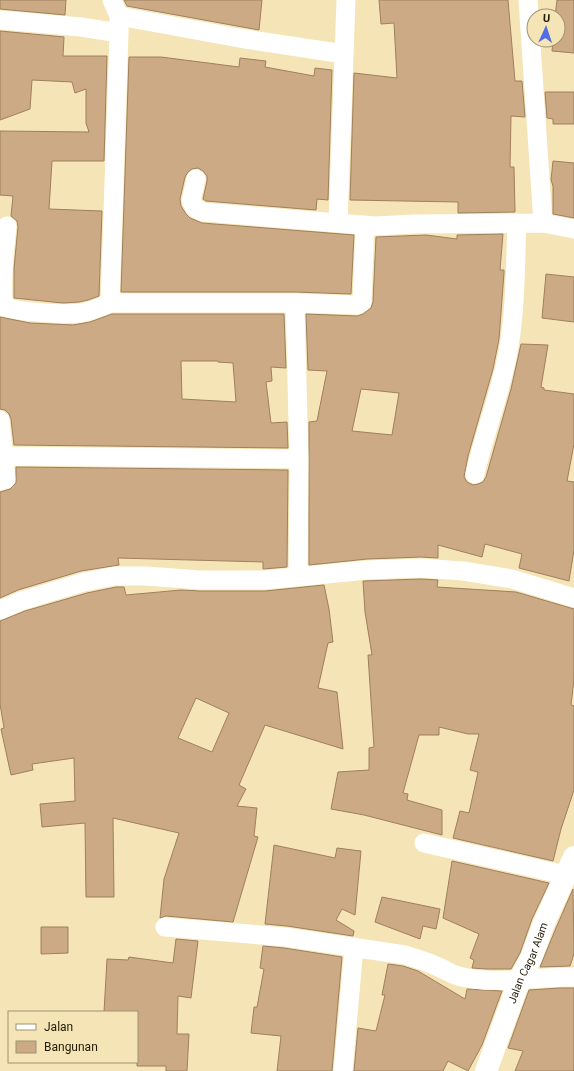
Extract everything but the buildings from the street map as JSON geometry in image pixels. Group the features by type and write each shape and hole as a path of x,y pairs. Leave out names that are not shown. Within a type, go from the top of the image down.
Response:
{"street":[{"path":"338,223 346,0"},
{"path":"528,0 543,223"},
{"path":"0,20 81,27 116,16 239,38 344,54"},
{"path":"110,303 116,16"},
{"path":"196,179 191,201 195,208 203,212 365,225 543,223 574,229"},
{"path":"475,474 481,447 507,357 514,318 517,223"},
{"path":"7,226 4,265 4,307 10,309 42,312 81,313 110,303 294,303 357,305 362,302 365,225"},
{"path":"294,303 299,459 298,577"},
{"path":"0,420 6,479 0,481"},
{"path":"4,456 299,459"},
{"path":"0,610 21,601 84,582 115,576 146,576 200,580 254,580 367,570 421,568 463,571 512,579 574,598"},
{"path":"424,843 570,866"},
{"name":"Jalan Cagar Alam","path":"486,1071 520,979 531,958 544,923 570,866"},
{"path":"165,927 285,937 405,955 431,963 457,976 491,980 574,977"},
{"path":"343,1071 354,947"}]}
